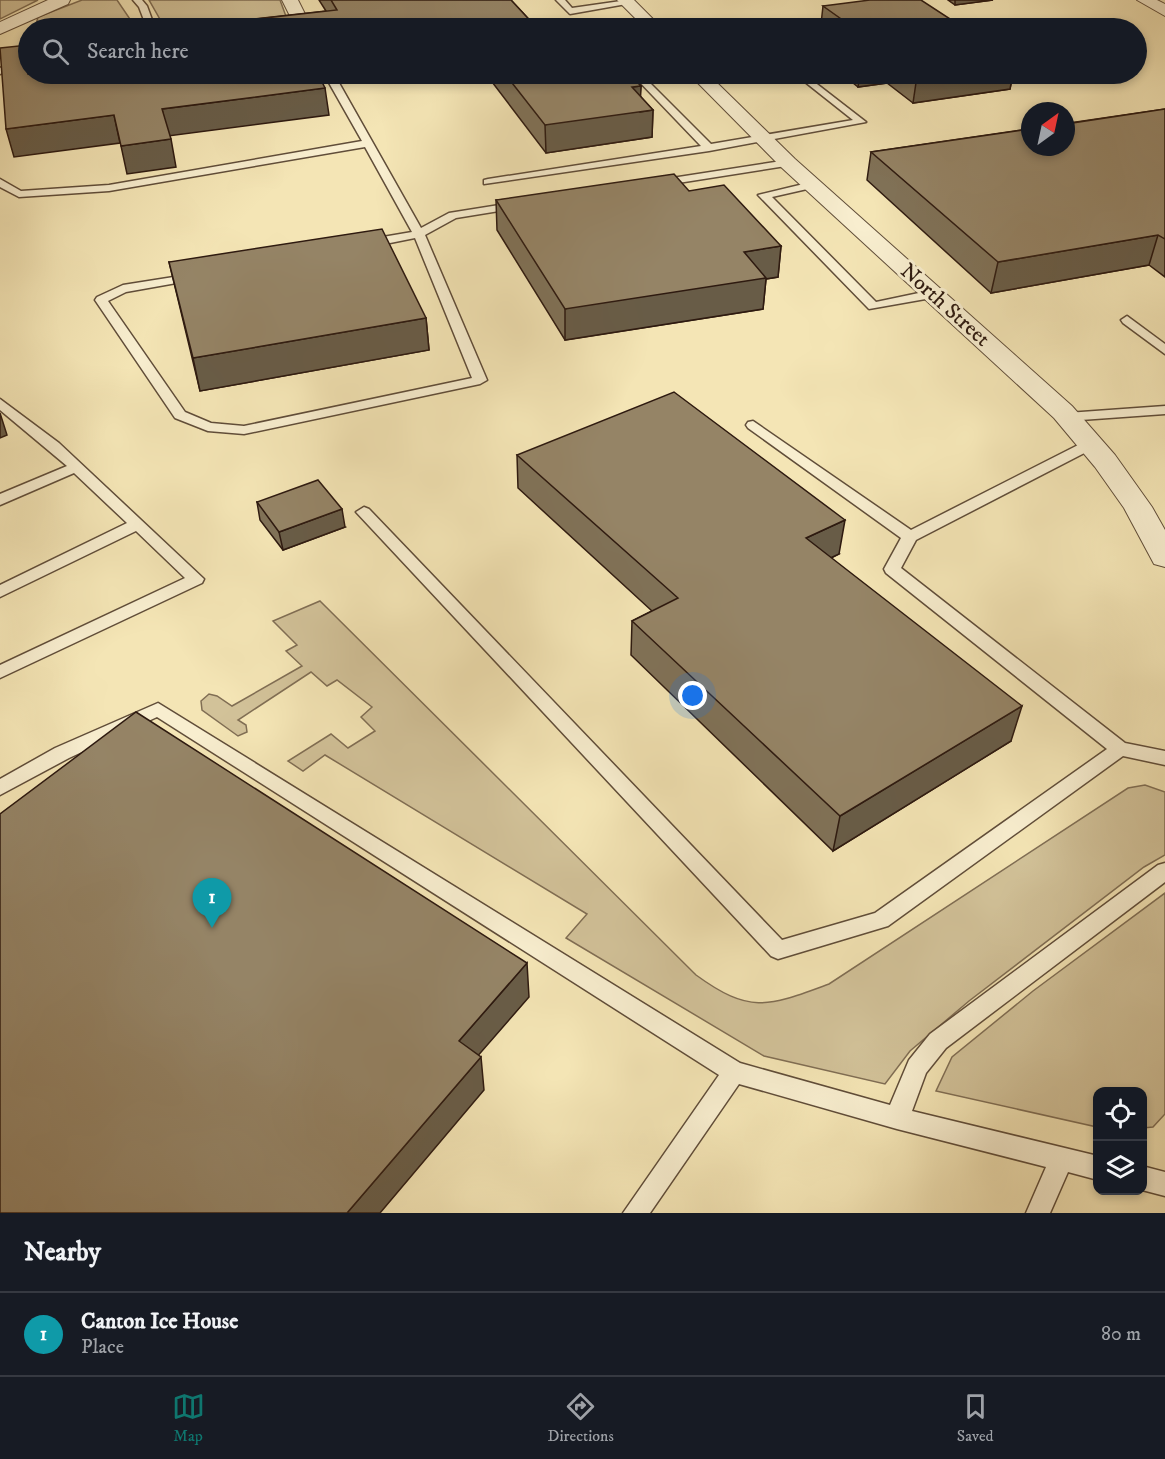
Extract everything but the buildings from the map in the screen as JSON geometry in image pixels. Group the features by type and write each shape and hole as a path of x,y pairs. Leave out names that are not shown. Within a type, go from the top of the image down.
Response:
{"street":[{"path":"24,18 63,0"},
{"path":"290,0 299,18"},
{"path":"1145,0 1165,11"},
{"path":"626,1 644,18"},
{"path":"0,29 18,21"},
{"name":"North Street","path":"709,84 789,163 1067,417 1091,444 1138,507 1165,557"}],"lane":[{"path":"137,0 147,18"},
{"path":"560,0 570,10 626,1"},
{"path":"0,71 18,63"},
{"path":"203,274 123,289 101,300 180,415 207,427 244,430 480,380 419,234 335,84"},
{"path":"646,84 709,148"},
{"path":"488,182 765,140 861,122 812,84"},
{"path":"0,182 19,194 109,188 368,142"},
{"path":"650,185 789,163"},
{"path":"812,184 764,195 873,306 933,294"},
{"path":"351,247 419,234 453,215 534,203"},
{"path":"1127,320 1165,351"},
{"path":"0,403 76,467 196,579 0,672"},
{"path":"1067,417 1165,410"},
{"path":"753,425 910,537"},
{"path":"1091,444 910,537 892,569 1120,749 1165,758"},
{"path":"0,500 76,467"},
{"path":"364,512 778,950 881,920 1120,749"},
{"path":"0,592 138,524"},
{"path":"0,788 62,753 158,709 734,1072 897,1118 1093,1167"},
{"path":"897,1118 917,1067 938,1041 1165,871"},
{"path":"634,1213 734,1072"},
{"path":"1038,1213 1062,1159"},
{"path":"1147,1179 1165,1184"}],"shaded area":[{"path":"0,0 38,0 0,19"},
{"path":"82,0 117,0 129,18 38,18"},
{"path":"149,0 280,0 287,18 159,18"},
{"path":"320,601 696,975 715,988 746,1001 761,1003 791,998 829,984 1128,788 1145,785 1165,792 1165,855 1144,867 969,1001 910,1051 885,1084 764,1056 566,938 587,914 325,755 303,771 288,761 331,734 348,748 375,731 361,717 372,707 337,680 327,686 311,672 238,720 246,725 247,732 238,736 202,710 201,701 209,694 217,696 232,706 302,666 286,651 297,645 273,621"},
{"path":"1165,893 1165,1114 1153,1127 1147,1128 1147,1087 1093,1087 1093,1126 936,1091 952,1057 1033,991"}],"place":[{"name":"Canton Ice House","path":"212,928"}]}
